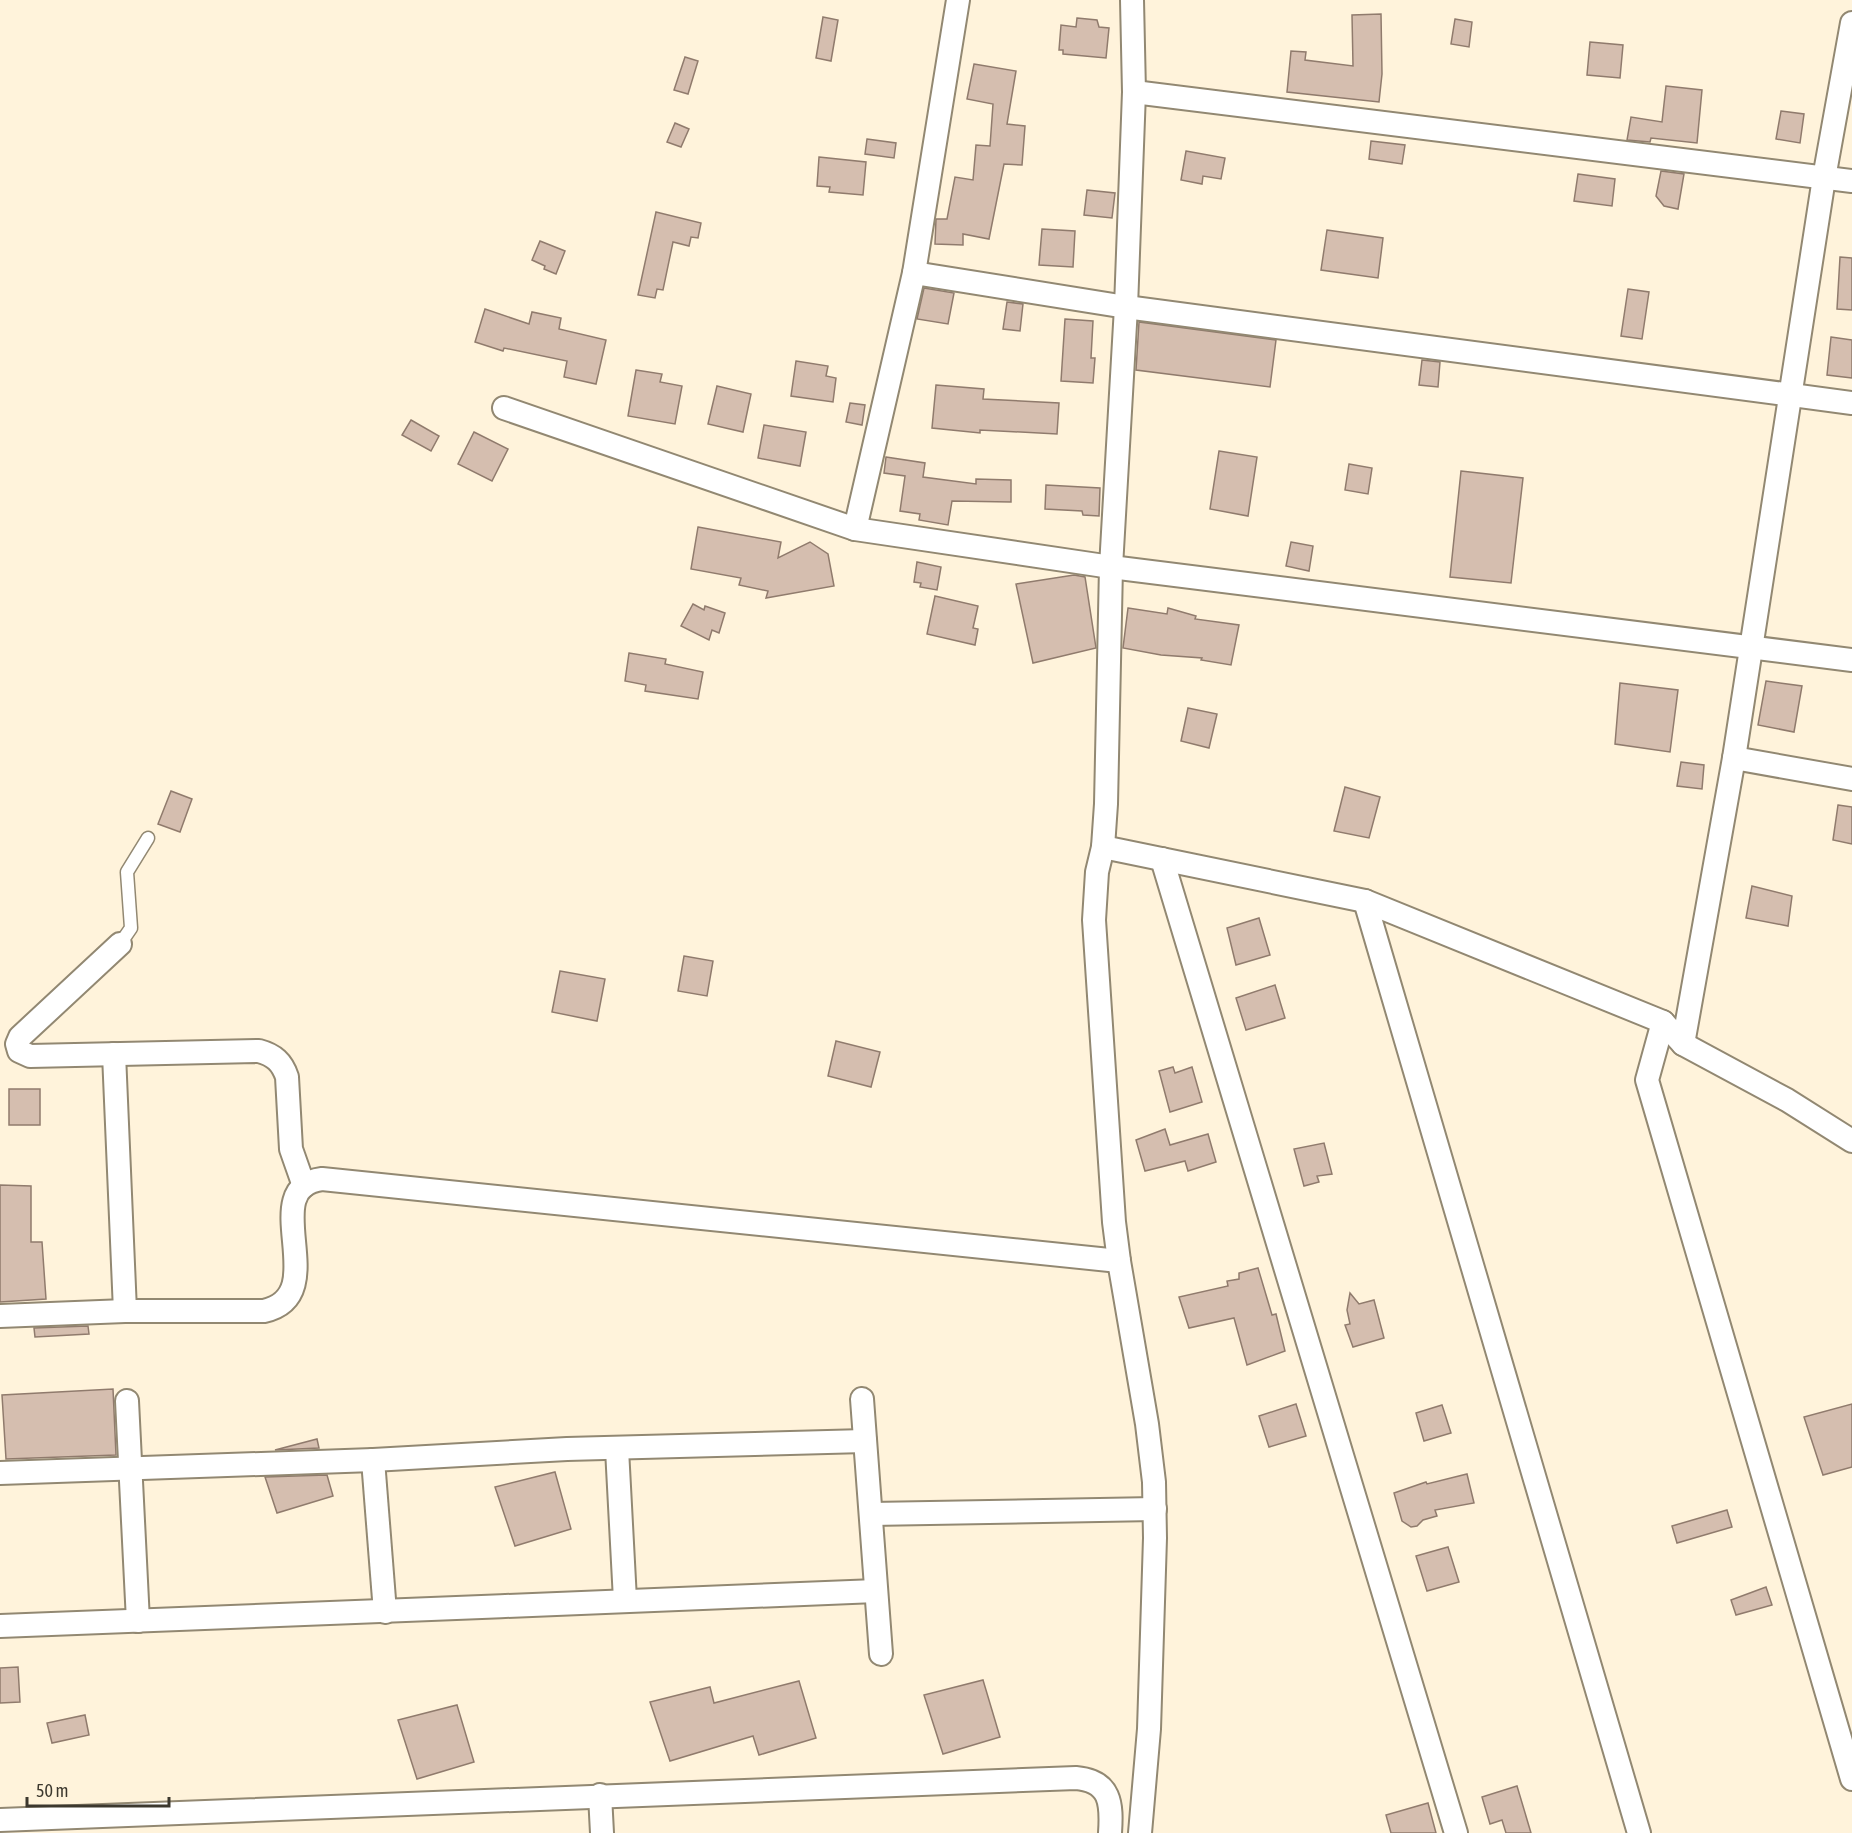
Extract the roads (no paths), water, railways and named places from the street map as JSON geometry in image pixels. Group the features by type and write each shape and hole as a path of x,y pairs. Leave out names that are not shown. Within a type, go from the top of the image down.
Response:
{"street":[{"path":"855,529 914,273 958,0"},
{"path":"1132,0 1134,92 1126,307 1111,567 1106,804 1097,872 1094,920 1114,1222 1148,1434 1155,1509 1149,1729 1140,1833"},
{"path":"1683,1044 1734,758 1824,178 1852,23"},
{"path":"1134,92 1852,181"},
{"path":"914,273 1126,307 1852,403"},
{"path":"504,408 855,529 1111,567 1852,660"},
{"path":"1734,758 1852,779"},
{"path":"1102,847 1365,901 1663,1022 1683,1044 1787,1100 1852,1141"},
{"path":"1162,859 1456,1833"},
{"path":"1365,901 1640,1833"},
{"path":"120,944 20,1037 17,1044 19,1051 26,1056 259,1051 269,1054 277,1059 287,1077 291,1149 304,1186"},
{"path":"1663,1022 1647,1080 1852,1779"},
{"path":"114,1054 125,1311"},
{"path":"0,1316 125,1311 264,1311 279,1306 290,1296 296,1282 293,1208 296,1196 304,1186 322,1179 1119,1261"},
{"path":"862,1399 881,1654"},
{"path":"127,1401 138,1621"},
{"path":"0,1473 865,1441"},
{"path":"617,1449 625,1600"},
{"path":"373,1460 385,1612"},
{"path":"871,1514 1155,1509"},
{"path":"0,1626 876,1591"},
{"path":"0,1820 1077,1778 1094,1782 1108,1795 1112,1813 1110,1833"},
{"path":"600,1795 602,1833"}],"lane":[{"path":"120,944 130,928 127,872 148,838"}]}
